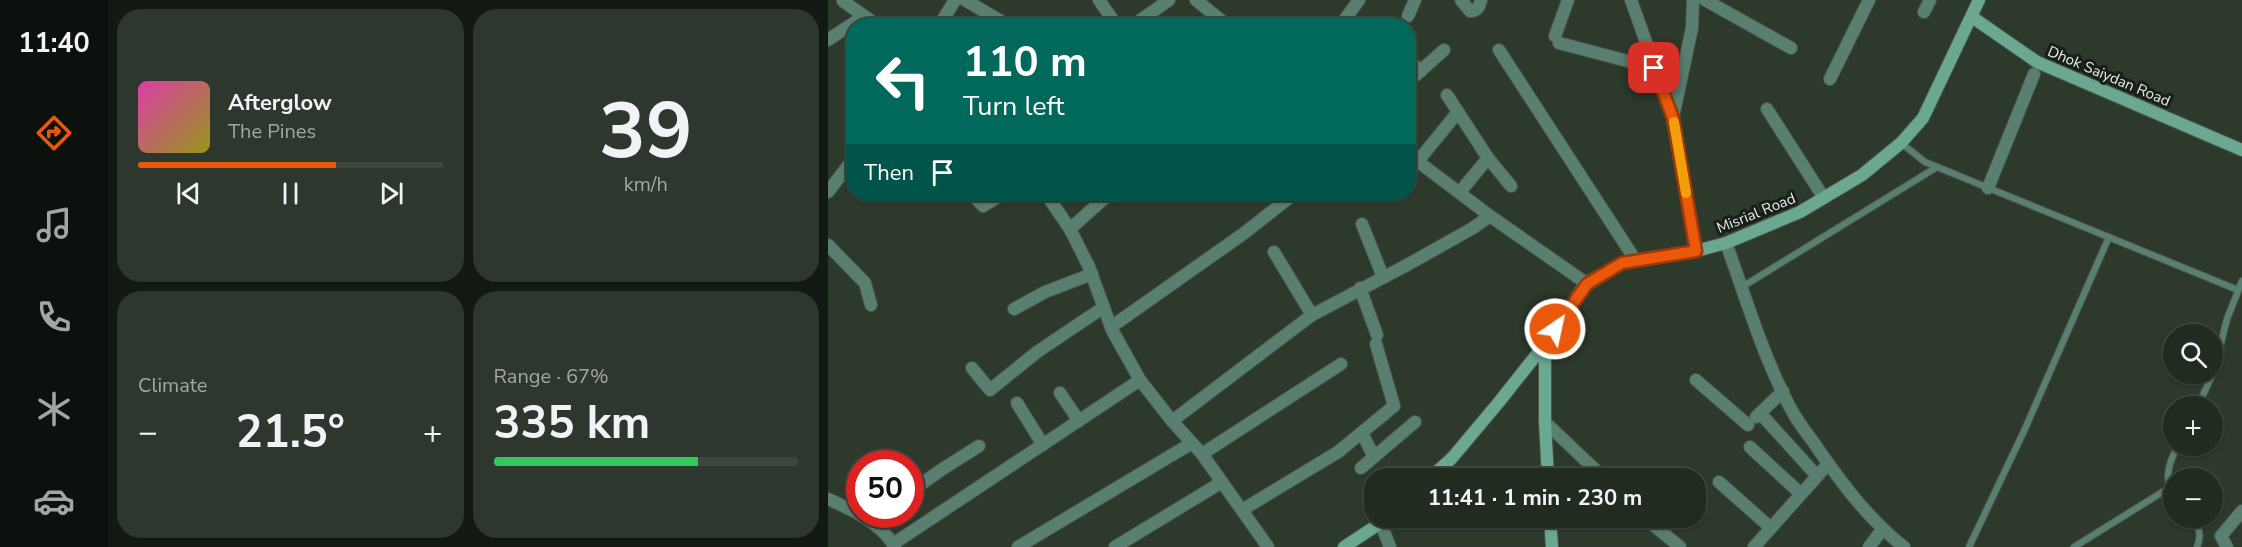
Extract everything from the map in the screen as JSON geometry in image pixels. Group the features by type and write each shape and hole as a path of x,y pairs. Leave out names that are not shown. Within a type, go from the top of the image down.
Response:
{"main road":[{"name":"Misrial Road","path":"1441,468 1452,458 1545,344 1587,284 1622,263 1696,251 1726,243 1800,212 1863,175 1901,143 1923,118 1979,0"},
{"name":"Dhok Saiydan Road","path":"1971,17 2037,62 2242,150"},
{"path":"1545,344 1547,468"},
{"path":"1344,547 1374,528"},
{"path":"1551,528 1552,547"}],"street":[{"path":"944,18 955,0"},
{"path":"965,0 995,18"},
{"path":"1099,0 1111,18"},
{"path":"1143,18 1169,0"},
{"path":"1346,18 1359,0"},
{"path":"1408,16 1414,0"},
{"path":"1461,0 1470,10 1474,11 1478,9 1481,0"},
{"path":"1568,0 1557,39 1654,68"},
{"path":"1631,0 1673,118 1696,251"},
{"path":"1673,118 1692,28 1693,0"},
{"path":"1705,0 1791,48"},
{"path":"1830,79 1869,0"},
{"path":"1924,12 1930,0"},
{"path":"843,1 867,18"},
{"path":"1204,2 1220,18"},
{"path":"828,40 846,28"},
{"path":"1416,75 1444,50"},
{"path":"1499,50 1636,261"},
{"path":"1416,67 1421,71"},
{"path":"1988,188 2034,74"},
{"path":"1447,95 1488,158 1511,186"},
{"path":"1767,109 1824,198"},
{"path":"1416,154 1458,112"},
{"path":"1460,192 1488,158"},
{"path":"1416,159 1490,216 1587,284"},
{"path":"828,192 846,168"},
{"path":"978,201 983,206 991,201"},
{"path":"1051,201 1070,229 1092,274 1111,327 1140,380 1172,421 1202,454 1268,547"},
{"path":"1070,229 1101,201"},
{"path":"1111,327 1285,201"},
{"path":"1172,421 1312,315 1473,228 1490,216"},
{"path":"1362,224 1383,277"},
{"path":"1726,243 1763,346 1791,410 1828,464 1882,530 1904,547"},
{"path":"828,245 865,283 871,304"},
{"path":"1274,252 1312,315"},
{"path":"1014,309 1045,291 1092,274"},
{"path":"1242,510 1338,452 1394,406 1360,288"},
{"path":"972,368 990,390 1037,352 1104,307"},
{"path":"1202,454 1341,364"},
{"path":"880,528 894,545 1140,380"},
{"path":"1696,380 1746,428 1783,391"},
{"path":"1060,393 1078,421"},
{"path":"1017,403 1043,445"},
{"path":"1760,413 1817,476"},
{"path":"1361,468 1414,422"},
{"path":"1545,422 1593,468"},
{"path":"1362,433 1374,457"},
{"path":"1017,547 1192,443"},
{"path":"924,482 979,446"},
{"path":"1750,447 1801,494"},
{"path":"1754,547 1828,464"},
{"path":"1115,547 1222,482"},
{"path":"1719,482 1771,528"},
{"path":"828,499 846,507"},
{"path":"2228,547 2221,536 2242,511"},
{"path":"1386,528 1390,547"},
{"path":"1657,528 1680,547"},
{"path":"1869,547 1882,530"}],"lane":[{"path":"1901,143 1925,162 2238,290"},
{"path":"1742,287 1937,167"},
{"path":"1969,547 2024,431 2109,237"},
{"path":"2202,396 2219,355 2227,319 2242,281"},
{"path":"2074,547 2163,496"},
{"path":"2197,547 2200,538 2198,528"}],"slow traffic":[{"path":"1674,122 1686,193"}],"route":[{"path":"1555,329 1587,284 1622,263 1696,251 1673,118 1654,68"}]}
